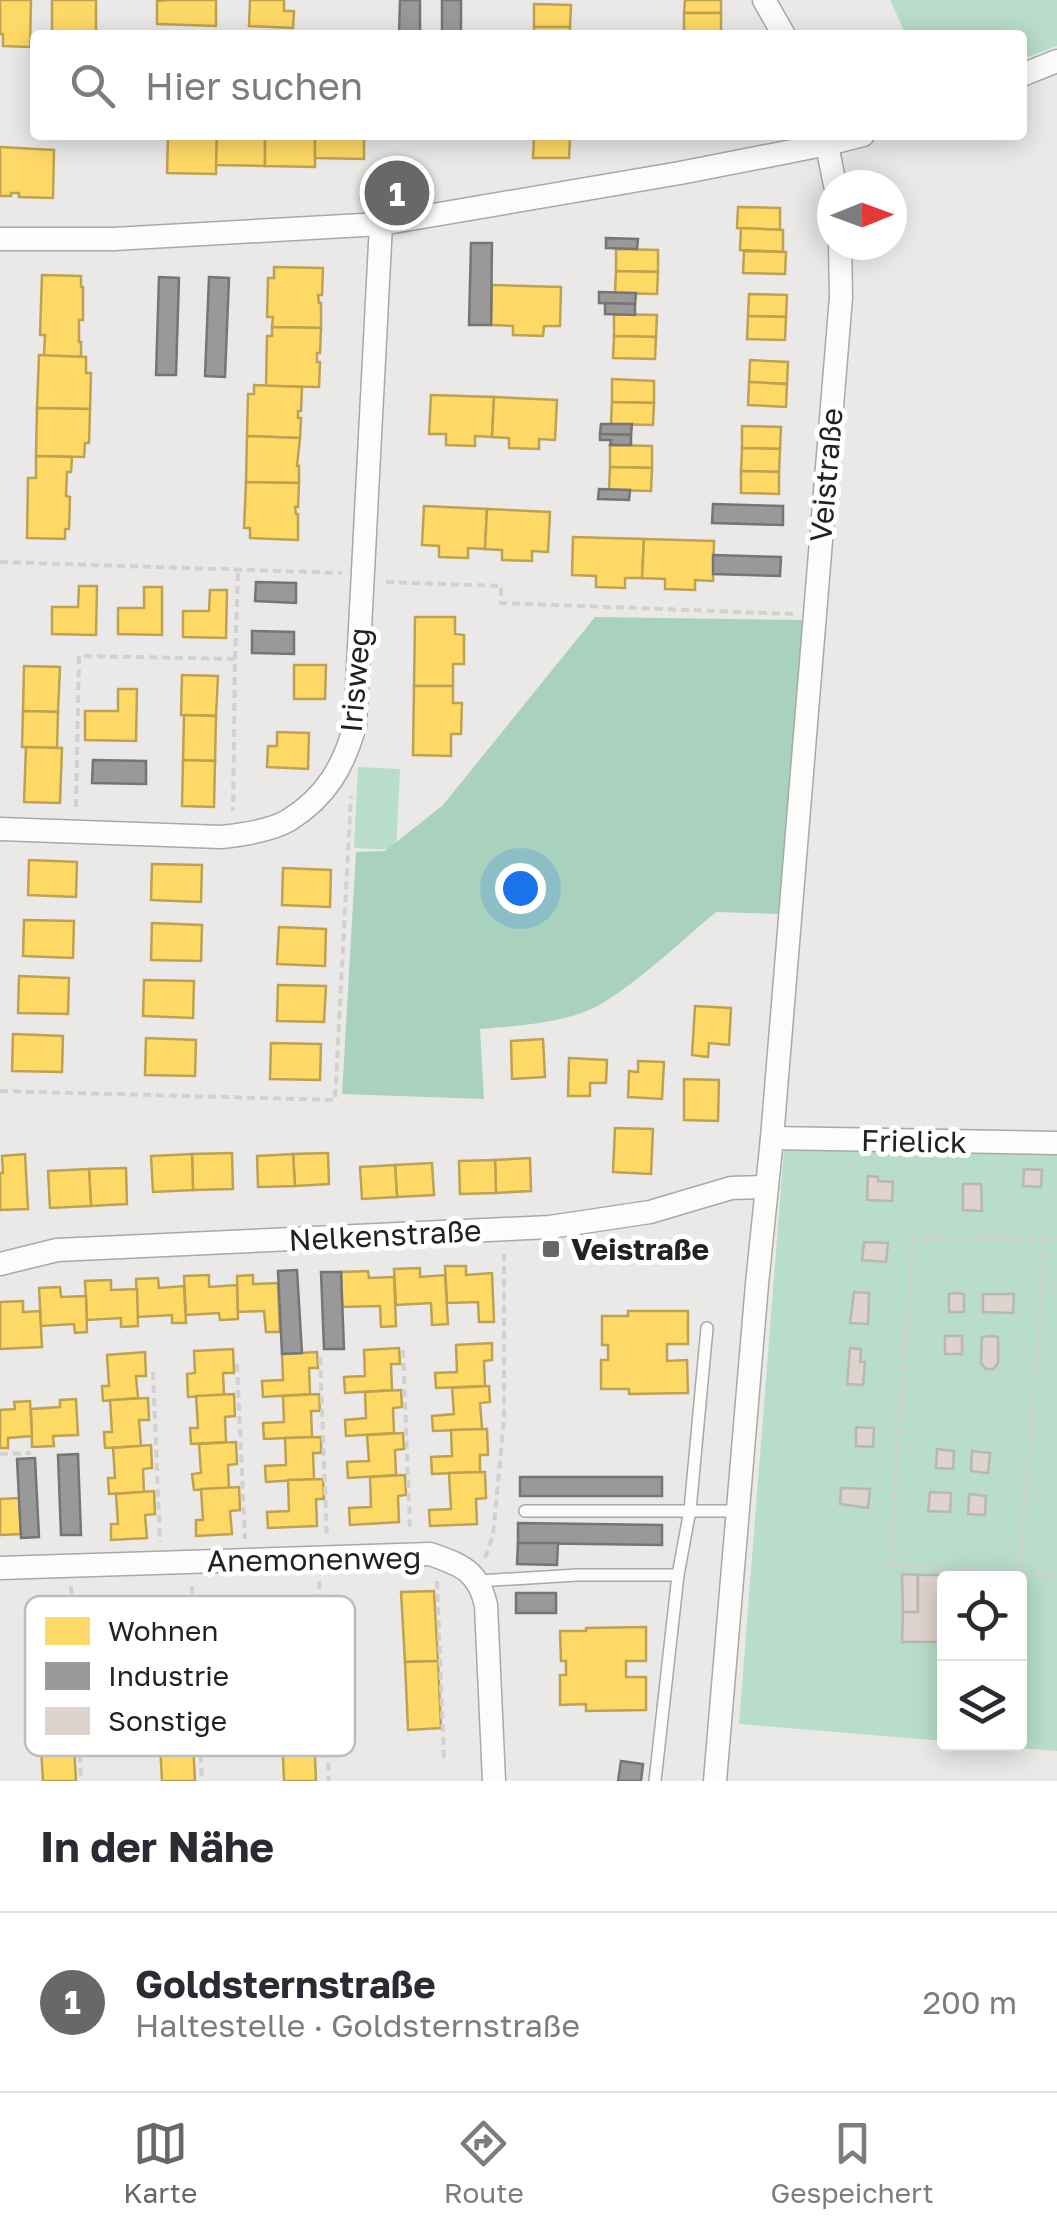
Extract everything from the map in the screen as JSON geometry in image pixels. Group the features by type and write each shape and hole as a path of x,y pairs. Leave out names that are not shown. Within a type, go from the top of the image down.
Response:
{"street":[{"path":"764,0 781,30"},
{"path":"1027,73 1057,60"},
{"path":"0,239 114,240 381,224 680,173 827,140 832,170"},
{"name":"Irisweg","path":"0,828 232,836 287,822 336,777 348,752 354,725 381,224"},
{"name":"Veistraße","path":"715,1781 772,1138 840,260"},
{"name":"Frielick","path":"772,1138 1057,1143"},
{"name":"Nelkenstraße","path":"0,1264 57,1250 550,1227 650,1212 732,1188 767,1187"},
{"name":"Anemonenweg","path":"0,1568 412,1555 449,1560 475,1578"},
{"path":"475,1578 482,1586 486,1605 494,1781"}],"lane":[{"path":"655,1781 678,1575 690,1510 707,1328"},
{"path":"526,1511 738,1511"},
{"path":"475,1578 678,1575"}],"path":[{"path":"0,562 238,570 502,586 501,603 814,615"},
{"path":"232,836 238,570"},
{"path":"76,832 78,656 236,659"},
{"path":"0,1091 335,1100 351,793 336,777"},
{"path":"475,1578 493,1535 503,1436 503,1229"},
{"path":"986,1571 889,1565 914,1238 1057,1238"},
{"path":"1019,1571 1046,1238"},
{"path":"403,1350 412,1555"},
{"path":"320,1357 324,1596"},
{"path":"237,1364 246,1560"},
{"path":"153,1372 161,1563"},
{"path":"0,1454 30,1453"},
{"path":"436,1556 444,1761"},
{"path":"191,1562 193,1596"},
{"path":"70,1566 72,1596"},
{"path":"1027,1573 1057,1574"},
{"path":"80,1756 81,1781"},
{"path":"201,1756 202,1781"},
{"path":"328,1756 329,1781"}],"green space":[{"path":"890,0 1057,0 1057,46 1027,57 1027,30 904,30"},
{"path":"595,617 805,620 780,914 716,912 601,1004 542,1022 480,1029 484,1099 342,1094 356,852 385,851 443,805"},
{"path":"358,767 400,769 396,850 354,848"},
{"path":"784,1149 1057,1151 1057,1751 1027,1749 1027,1571 937,1571 937,1740 739,1724"}],"building: Wohnen":[{"path":"0,0 31,0 30,47 3,46"},
{"path":"52,0 96,0 96,30 52,30"},
{"path":"216,0 216,26 157,24 157,1"},
{"path":"250,0 284,0 284,11 294,11 293,28 249,26"},
{"path":"685,0 721,0 721,13 684,13"},
{"path":"534,4 571,5 570,27 534,27"},
{"path":"684,13 721,13 721,30 684,30"},
{"path":"534,27 570,27 570,30"},
{"path":"168,140 217,140 216,174 167,173"},
{"path":"217,140 265,140 265,166 216,165"},
{"path":"265,140 315,140 315,167 265,166"},
{"path":"315,140 364,140 364,159 315,158"},
{"path":"534,140 570,140 569,158 533,158"},
{"path":"0,147 54,150 53,198 19,197 19,193 0,196"},
{"path":"738,207 780,208 780,230 737,228"},
{"path":"741,228 783,230 783,252 740,250"},
{"path":"616,249 658,250 658,272 616,271"},
{"path":"744,251 786,252 785,274 743,273"},
{"path":"274,267 323,268 322,295 318,295 321,328 272,327 273,317 267,317 268,278 274,278"},
{"path":"616,271 658,272 657,294 615,293"},
{"path":"42,275 81,276 81,357 44,356 45,335 40,335"},
{"path":"492,285 561,287 560,326 544,326 543,336 513,335 513,326 491,325"},
{"path":"749,294 787,295 786,317 748,316"},
{"path":"614,314 657,315 656,337 614,336"},
{"path":"748,316 786,317 785,340 747,339"},
{"path":"272,327 321,328 317,353 319,387 266,386 267,336 272,336"},
{"path":"614,336 656,337 655,359 613,358"},
{"path":"39,355 86,357 86,373 91,373 90,409 37,408"},
{"path":"750,360 788,362 787,384 749,382"},
{"path":"612,379 654,381 654,403 612,402"},
{"path":"749,382 787,384 786,407 748,405"},
{"path":"254,385 302,387 298,411 300,438 247,436 248,394 254,394"},
{"path":"431,395 494,397 492,437 475,436 475,446 446,445 446,434 429,434"},
{"path":"494,397 557,400 555,440 539,439 539,449 509,448 509,438 492,437"},
{"path":"612,402 654,403 653,425 611,424"},
{"path":"37,408 90,409 89,443 85,443 84,457 36,456"},
{"path":"742,426 781,427 780,449 742,448"},
{"path":"247,436 300,438 299,483 246,482"},
{"path":"610,445 652,446 652,468 610,467"},
{"path":"742,448 780,449 779,472 741,471"},
{"path":"36,456 72,457 71,472 67,472 66,496 70,497 65,539 27,538 28,478 36,478"},
{"path":"610,467 652,468 651,491 609,490"},
{"path":"741,471 779,472 779,494 741,493"},
{"path":"246,482 299,483 295,507 298,540 250,538 250,528 244,528"},
{"path":"424,506 487,509 485,549 468,548 468,558 439,557 439,546 422,545"},
{"path":"487,509 550,512 548,552 532,551 532,561 502,560 502,550 485,549"},
{"path":"573,537 644,539 642,578 625,578 625,588 596,587 596,576 572,575"},
{"path":"644,539 714,541 713,581 695,580 695,590 665,589 665,579 642,578"},
{"path":"79,586 97,586 96,635 52,634 52,607 78,607"},
{"path":"144,587 162,587 162,635 118,634 118,608 144,608"},
{"path":"210,590 227,590 226,638 183,637 183,611 209,611"},
{"path":"415,617 455,617 455,634 464,635 464,664 453,664 453,686 414,686"},
{"path":"294,665 326,665 325,699 294,699"},
{"path":"24,666 60,667 58,712 23,711"},
{"path":"182,675 218,676 216,716 181,715"},
{"path":"414,686 453,686 453,703 462,703 461,734 451,734 451,756 413,755"},
{"path":"118,689 137,689 136,741 85,740 85,711 118,711"},
{"path":"23,711 58,712 57,748 22,747"},
{"path":"184,715 216,716 215,761 183,760"},
{"path":"277,732 309,733 308,769 267,767 268,746 277,746"},
{"path":"26,747 62,748 60,803 24,802"},
{"path":"183,760 215,761 214,807 182,806"},
{"path":"29,860 77,862 76,897 28,895"},
{"path":"152,864 202,865 201,902 151,900"},
{"path":"283,868 331,870 330,907 282,905"},
{"path":"24,920 74,921 73,958 23,956"},
{"path":"152,923 202,925 201,961 151,960"},
{"path":"279,927 326,929 325,966 277,964"},
{"path":"19,976 69,978 68,1014 18,1013"},
{"path":"144,980 194,981 193,1018 143,1016"},
{"path":"278,985 326,986 324,1022 277,1021"},
{"path":"695,1006 731,1008 729,1045 709,1043 708,1057 692,1055"},
{"path":"13,1034 63,1036 62,1072 12,1071"},
{"path":"146,1038 196,1040 195,1076 145,1075"},
{"path":"543,1039 545,1077 512,1079 511,1041"},
{"path":"271,1043 321,1044 320,1080 270,1079"},
{"path":"569,1058 607,1060 606,1083 590,1083 590,1096 568,1096"},
{"path":"638,1061 664,1062 662,1099 628,1097 629,1071 638,1072"},
{"path":"684,1079 719,1080 718,1121 684,1120"},
{"path":"615,1128 653,1129 651,1174 613,1172"},
{"path":"232,1153 233,1189 193,1190 192,1154"},
{"path":"328,1153 329,1184 295,1186 293,1154"},
{"path":"25,1154 28,1209 0,1210 2,1156"},
{"path":"192,1154 193,1190 153,1192 151,1156"},
{"path":"293,1154 295,1186 258,1187 257,1156"},
{"path":"530,1158 531,1191 496,1193 495,1160"},
{"path":"495,1160 496,1193 460,1194 459,1161"},
{"path":"432,1163 434,1195 397,1197 395,1165"},
{"path":"395,1165 397,1197 362,1199 360,1167"},
{"path":"126,1168 127,1204 91,1206 89,1169"},
{"path":"89,1169 91,1206 50,1208 48,1171"},
{"path":"445,1266 466,1266 466,1275 492,1273 494,1322 479,1322 478,1302 447,1303"},
{"path":"420,1268 420,1277 445,1275 448,1324 432,1325 431,1303 396,1305 394,1269"},
{"path":"368,1271 369,1278 394,1277 396,1326 381,1327 380,1306 342,1307 341,1272"},
{"path":"209,1275 209,1287 237,1285 238,1319 220,1320 219,1313 186,1315 184,1276"},
{"path":"253,1275 253,1284 278,1283 280,1332 266,1332 264,1311 238,1312 237,1276"},
{"path":"158,1278 159,1288 184,1286 186,1323 172,1323 172,1315 138,1317 136,1279"},
{"path":"111,1280 111,1290 137,1289 138,1326 121,1327 121,1318 87,1320 85,1281"},
{"path":"60,1287 61,1297 86,1296 87,1332 75,1333 74,1324 41,1326 39,1288"},
{"path":"23,1301 23,1312 40,1311 42,1347 0,1349 0,1302"},
{"path":"628,1311 688,1311 688,1344 667,1344 667,1361 687,1360 688,1393 629,1394 629,1389 601,1389 601,1360 608,1360 608,1345 602,1345 602,1316 628,1316"},
{"path":"492,1343 492,1360 484,1361 485,1386 436,1388 435,1373 457,1372 456,1345"},
{"path":"399,1348 400,1364 391,1364 392,1390 345,1393 344,1377 365,1376 364,1350"},
{"path":"233,1349 234,1373 223,1373 224,1395 188,1397 187,1374 195,1373 194,1351"},
{"path":"145,1352 146,1376 136,1376 138,1398 103,1401 102,1386 109,1386 107,1355"},
{"path":"317,1352 318,1368 309,1368 310,1394 263,1397 262,1381 283,1380 282,1354"},
{"path":"489,1386 490,1402 480,1403 482,1429 433,1431 432,1416 454,1414 452,1388"},
{"path":"401,1390 402,1407 393,1408 394,1433 346,1436 345,1420 366,1418 365,1392"},
{"path":"234,1394 235,1416 225,1417 226,1442 191,1444 190,1428 198,1428 196,1396"},
{"path":"319,1394 320,1411 311,1411 312,1437 264,1439 263,1423 284,1422 283,1396"},
{"path":"148,1398 149,1420 139,1420 141,1446 105,1448 104,1432 112,1432 110,1400"},
{"path":"76,1399 78,1435 53,1436 54,1446 32,1447 31,1409 60,1407 60,1400"},
{"path":"30,1401 32,1436 8,1438 8,1448 0,1448 0,1410 15,1409 14,1402"},
{"path":"487,1429 488,1455 480,1455 480,1472 432,1474 431,1457 452,1456 451,1430"},
{"path":"403,1433 404,1449 395,1450 396,1475 348,1478 347,1462 369,1461 367,1435"},
{"path":"321,1437 321,1453 313,1453 314,1479 266,1482 265,1466 286,1465 285,1438"},
{"path":"236,1442 237,1464 228,1465 229,1488 194,1490 192,1474 201,1473 199,1444"},
{"path":"151,1445 152,1468 143,1469 144,1492 109,1494 108,1478 115,1478 113,1448"},
{"path":"485,1472 486,1498 476,1499 477,1524 430,1526 429,1510 451,1509 449,1473"},
{"path":"405,1475 406,1495 398,1496 399,1522 350,1525 349,1508 371,1507 370,1477"},
{"path":"323,1479 324,1499 316,1499 317,1526 268,1528 267,1512 289,1511 288,1480"},
{"path":"239,1487 240,1510 230,1511 232,1534 196,1536 196,1520 203,1520 201,1489"},
{"path":"154,1491 155,1514 145,1515 147,1538 111,1540 111,1524 118,1524 116,1494"},
{"path":"19,1498 21,1534 0,1535 0,1499"},
{"path":"434,1591 438,1661 405,1662 401,1592"},
{"path":"646,1627 646,1661 626,1661 626,1677 646,1677 646,1710 586,1711 586,1704 560,1705 560,1675 566,1675 566,1661 561,1661 560,1631"},
{"path":"438,1661 441,1728 408,1730 405,1662"},
{"path":"42,1756 75,1756 76,1781 43,1781"},
{"path":"161,1756 194,1756 195,1781 162,1781"},
{"path":"283,1756 315,1756 316,1781 284,1781"}],"building: Industrie":[{"path":"400,0 420,0 420,30 399,30"},
{"path":"442,0 461,0 461,30 442,30"},
{"path":"606,238 638,239 637,249 606,248"},
{"path":"471,243 492,243 491,325 469,325"},
{"path":"159,277 179,278 176,375 156,375"},
{"path":"209,277 229,278 225,377 205,376"},
{"path":"599,292 636,293 635,304 599,303"},
{"path":"605,303 635,304 635,315 605,314"},
{"path":"601,424 632,424 631,435 600,434"},
{"path":"600,434 631,435 631,445 610,445 611,440 600,440"},
{"path":"599,489 630,490 629,500 598,499"},
{"path":"713,504 783,506 783,525 712,523"},
{"path":"713,555 781,557 780,576 713,574"},
{"path":"256,582 296,583 296,603 255,601"},
{"path":"252,631 294,632 294,654 252,653"},
{"path":"93,760 146,761 146,784 92,783"},
{"path":"297,1270 302,1353 282,1354 278,1271"},
{"path":"321,1272 341,1272 344,1349 324,1349"},
{"path":"78,1454 81,1535 61,1535 58,1455"},
{"path":"35,1458 39,1537 21,1538 17,1459"},
{"path":"520,1477 662,1477 662,1496 520,1496"},
{"path":"518,1523 662,1525 662,1545 518,1543"},
{"path":"518,1543 558,1543 557,1565 517,1564"},
{"path":"516,1593 556,1593 556,1613 516,1613"},
{"path":"621,1761 643,1764 641,1781 618,1781"}],"building: Sonstige":[{"path":"1024,1169 1042,1170 1041,1187 1023,1186"},
{"path":"868,1176 893,1182 892,1201 867,1200"},
{"path":"963,1184 981,1184 982,1211 963,1210"},
{"path":"864,1242 888,1243 886,1262 862,1260"},
{"path":"854,1292 869,1293 868,1324 850,1323"},
{"path":"949,1294 964,1294 964,1312 949,1312"},
{"path":"983,1294 1014,1294 1013,1313 983,1312"},
{"path":"945,1336 962,1336 962,1354 945,1354"},
{"path":"982,1337 998,1337 998,1363 993,1369 986,1369 981,1363"},
{"path":"850,1348 861,1349 860,1362 865,1362 863,1385 847,1384"},
{"path":"856,1427 874,1428 873,1447 856,1446"},
{"path":"937,1449 954,1451 953,1469 936,1468"},
{"path":"972,1451 990,1453 988,1473 971,1471"},
{"path":"841,1488 870,1489 868,1508 840,1504"},
{"path":"930,1492 951,1493 950,1512 928,1511"},
{"path":"969,1494 986,1496 985,1515 968,1514"},
{"path":"902,1574 918,1575 918,1612 903,1612"},
{"path":"918,1575 937,1575 937,1642 902,1642 903,1612 918,1612"}],"place":[{"name":"Goldsternstraße","path":"397,193"},
{"name":"Veistraße","path":"551,1249"}]}
